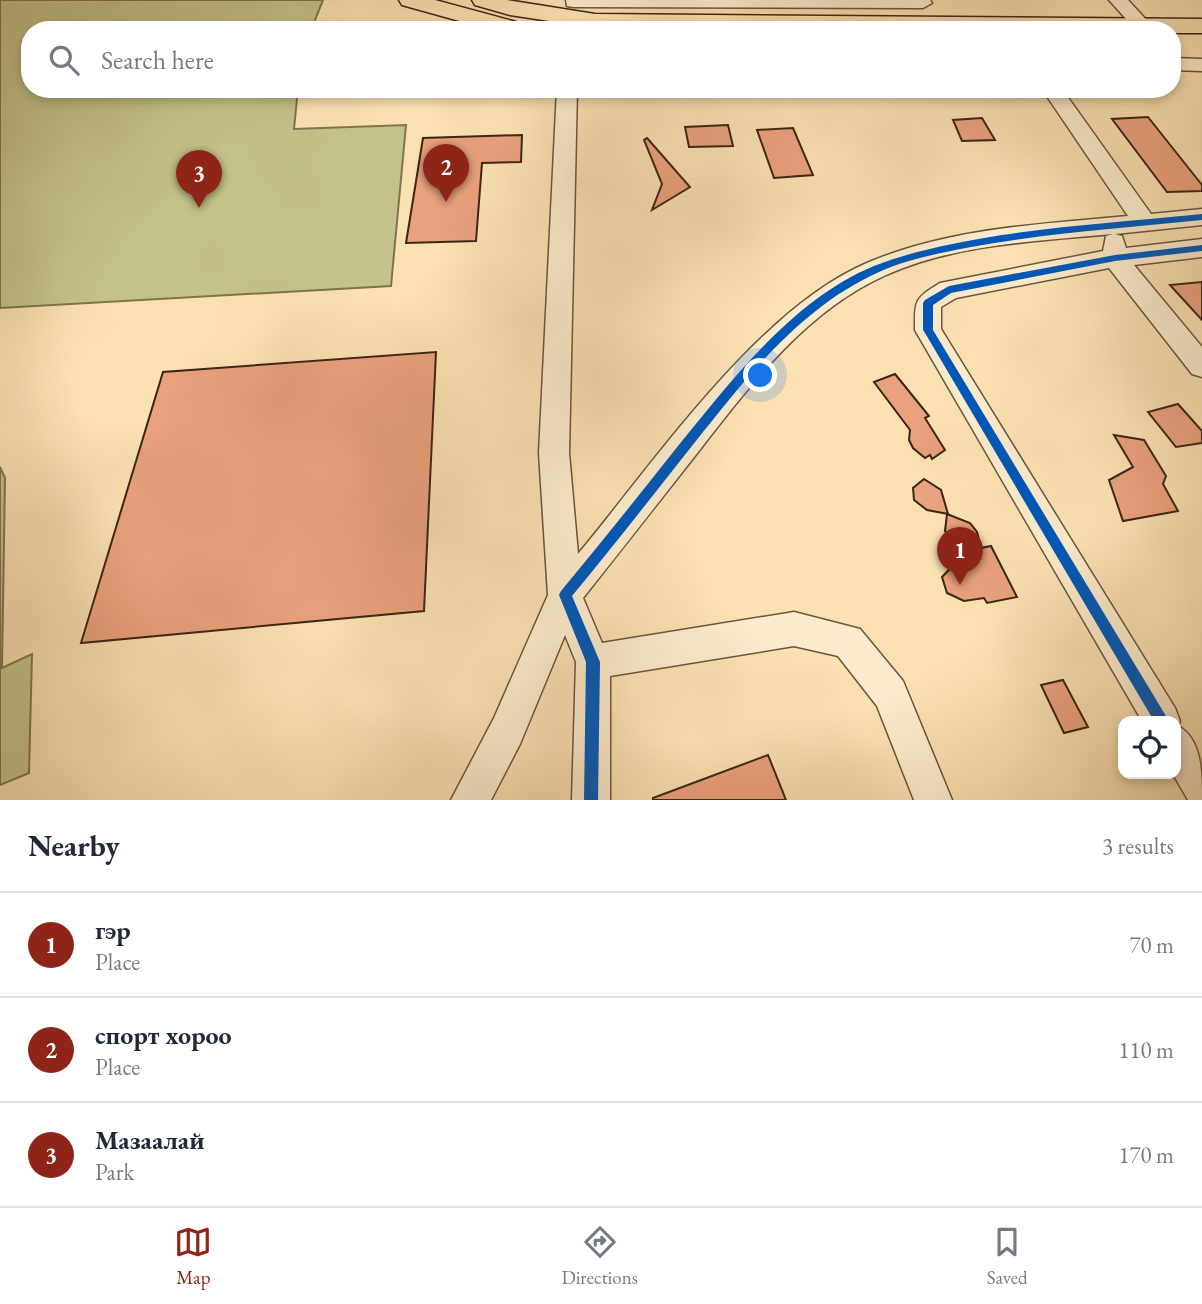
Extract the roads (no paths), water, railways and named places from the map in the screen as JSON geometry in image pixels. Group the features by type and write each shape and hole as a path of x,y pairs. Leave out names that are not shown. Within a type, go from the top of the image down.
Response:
{"main road":[{"path":"410,0 485,17 510,8 632,21"},
{"path":"1181,26 1202,26"},
{"path":"1181,43 1202,43"}],"street":[{"path":"1118,0 1138,21"},
{"path":"576,13 923,3"},
{"path":"1181,64 1202,65"},
{"path":"567,98 554,453 565,595 593,662 591,800"},
{"path":"1061,98 1145,223"},
{"path":"470,800 507,731 565,595 744,374 790,328 841,289 912,256 989,242 1202,217"},
{"path":"1114,226 1115,258 1202,366"},
{"path":"1159,716 928,330 928,303 949,290 1115,258 1202,248"},
{"path":"593,662 794,629 848,641 890,694 933,800"},
{"path":"1181,752 1202,788"}],"place":[{"name":"спорт хороо","path":"446,202"},
{"name":"Мазаалай","path":"199,208"},
{"name":"гэр","path":"960,585"}]}
